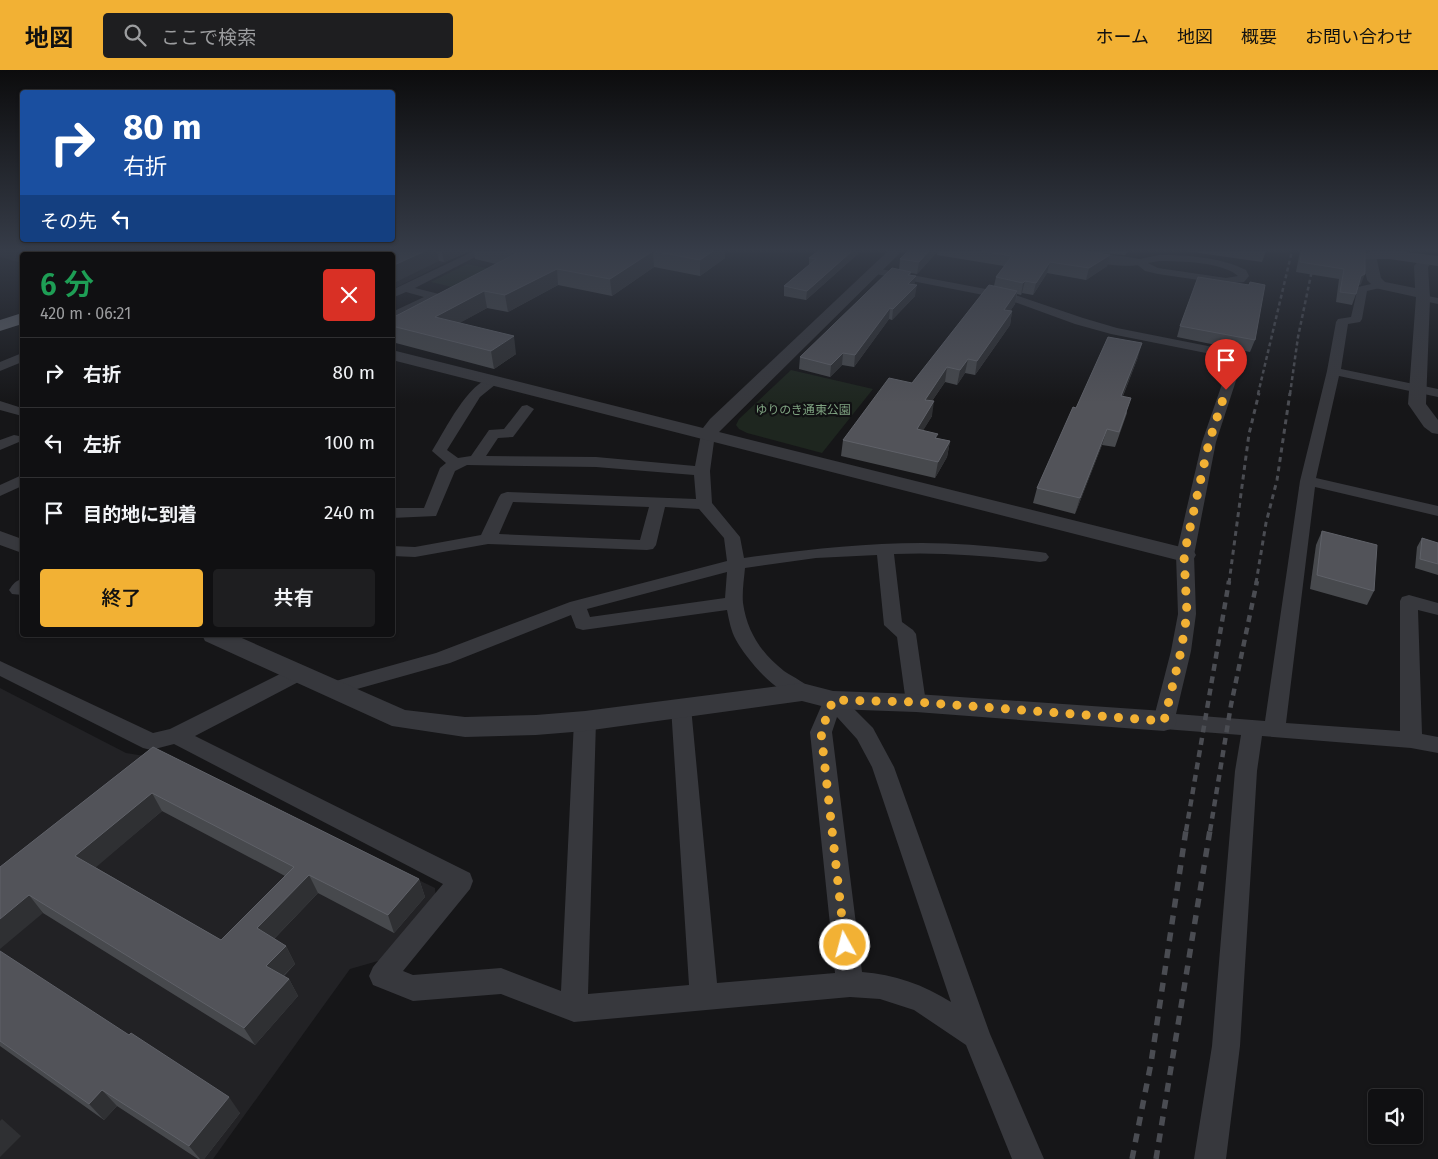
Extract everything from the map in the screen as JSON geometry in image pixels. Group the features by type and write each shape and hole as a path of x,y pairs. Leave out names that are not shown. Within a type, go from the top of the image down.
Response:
{"highway":[{"path":"0,318 20,310"},
{"path":"0,326 20,319"}],"street":[{"path":"395,316 423,302"},
{"path":"843,302 716,424 708,434 702,471 704,504 732,537 736,564 734,603 744,638 756,657 778,677 802,692 833,700 916,702 1410,740 1438,745"},
{"path":"1025,302 1114,331 1238,356 1209,442 1184,555 1187,614 1181,651 1164,721"},
{"path":"1210,1159 1226,1046 1246,771 1264,728 1308,481 1334,372 1342,322 1356,320 1360,302"},
{"path":"1427,302 1416,389 1417,404 1430,423 1438,429"},
{"path":"395,356 1184,555"},
{"path":"4,365 20,358"},
{"path":"4,365 20,368"},
{"path":"1334,372 1438,393"},
{"path":"457,464 439,451 474,394 494,380"},
{"path":"475,460 494,432 508,434 527,409"},
{"path":"0,446 14,439"},
{"path":"395,513 430,513 448,468 465,460 596,462 702,471"},
{"path":"0,492 20,481"},
{"path":"1308,481 1438,512"},
{"path":"488,539 507,497 704,504"},
{"path":"395,551 415,552 488,539 647,545 658,502"},
{"path":"0,537 20,546"},
{"path":"332,689 444,658 577,606 736,564 816,554 922,548 982,550 1040,557"},
{"path":"885,550 894,625 906,634 916,702"},
{"path":"1410,740 1409,601 1438,609"},
{"path":"577,606 583,624 734,603"},
{"path":"218,637 401,719 466,727 536,726 585,722 681,707 802,692"},
{"path":"0,668 151,742 176,736 299,673"},
{"path":"833,700 821,732 850,984"},
{"path":"833,700 865,734 883,767 976,1035 1028,1159"},
{"path":"681,707 704,997"},
{"path":"574,1009 585,722"},
{"path":"176,736 461,881 383,976 413,988 501,981 574,1009 850,984 880,986 922,999 976,1035"}],"shaded area":[{"path":"0,688 126,753 176,761 435,888 436,901 385,959 350,969 213,1159 0,1159"}],"green space":[{"name":"ゆりのき通東公園","path":"791,370 873,389 822,453 747,433 736,425 739,419"}],"building":[{"path":"423,302 464,302 435,317 514,336 491,351 395,327 395,316"},
{"path":"857,302 900,302 893,309 890,308 855,355 843,353 831,365 800,357"},
{"path":"976,302 1010,302 1004,310 1012,311 977,361 968,359 960,370 947,367 925,400 934,401 917,429 938,434 935,438 950,441 938,462 843,440 889,378 912,383"},
{"path":"1189,302 1262,302 1255,340 1180,326"},
{"path":"1108,337 1142,343 1121,396 1131,398 1119,432 1107,429 1080,498 1037,488 1073,407 1076,408"},
{"path":"1322,531 1377,545 1374,591 1317,575"},
{"path":"1422,538 1438,543 1438,564 1420,559"},
{"path":"153,747 419,879 388,915 309,875 257,928 286,946 266,966 289,979 244,1028 29,895 0,919 0,867","holes":["152,793 294,867 221,940 75,856"]},
{"path":"0,951 229,1097 189,1146 102,1090 89,1104 0,1041"}],"railway":[{"path":"1258,394 1280,302"},
{"path":"1290,394 1305,302"},
{"path":"1229,583 1249,434 1259,393"},
{"path":"1256,583 1266,523 1277,480 1290,393"},
{"path":"1186,831 1229,581"},
{"path":"1210,831 1231,705 1257,581"},
{"path":"1132,1159 1151,1063 1186,830"},
{"path":"1156,1159 1210,830"}],"route":[{"path":"845,945 821,732 833,700 916,702 1164,721 1181,651 1187,614 1184,555 1209,442 1226,390"}]}
